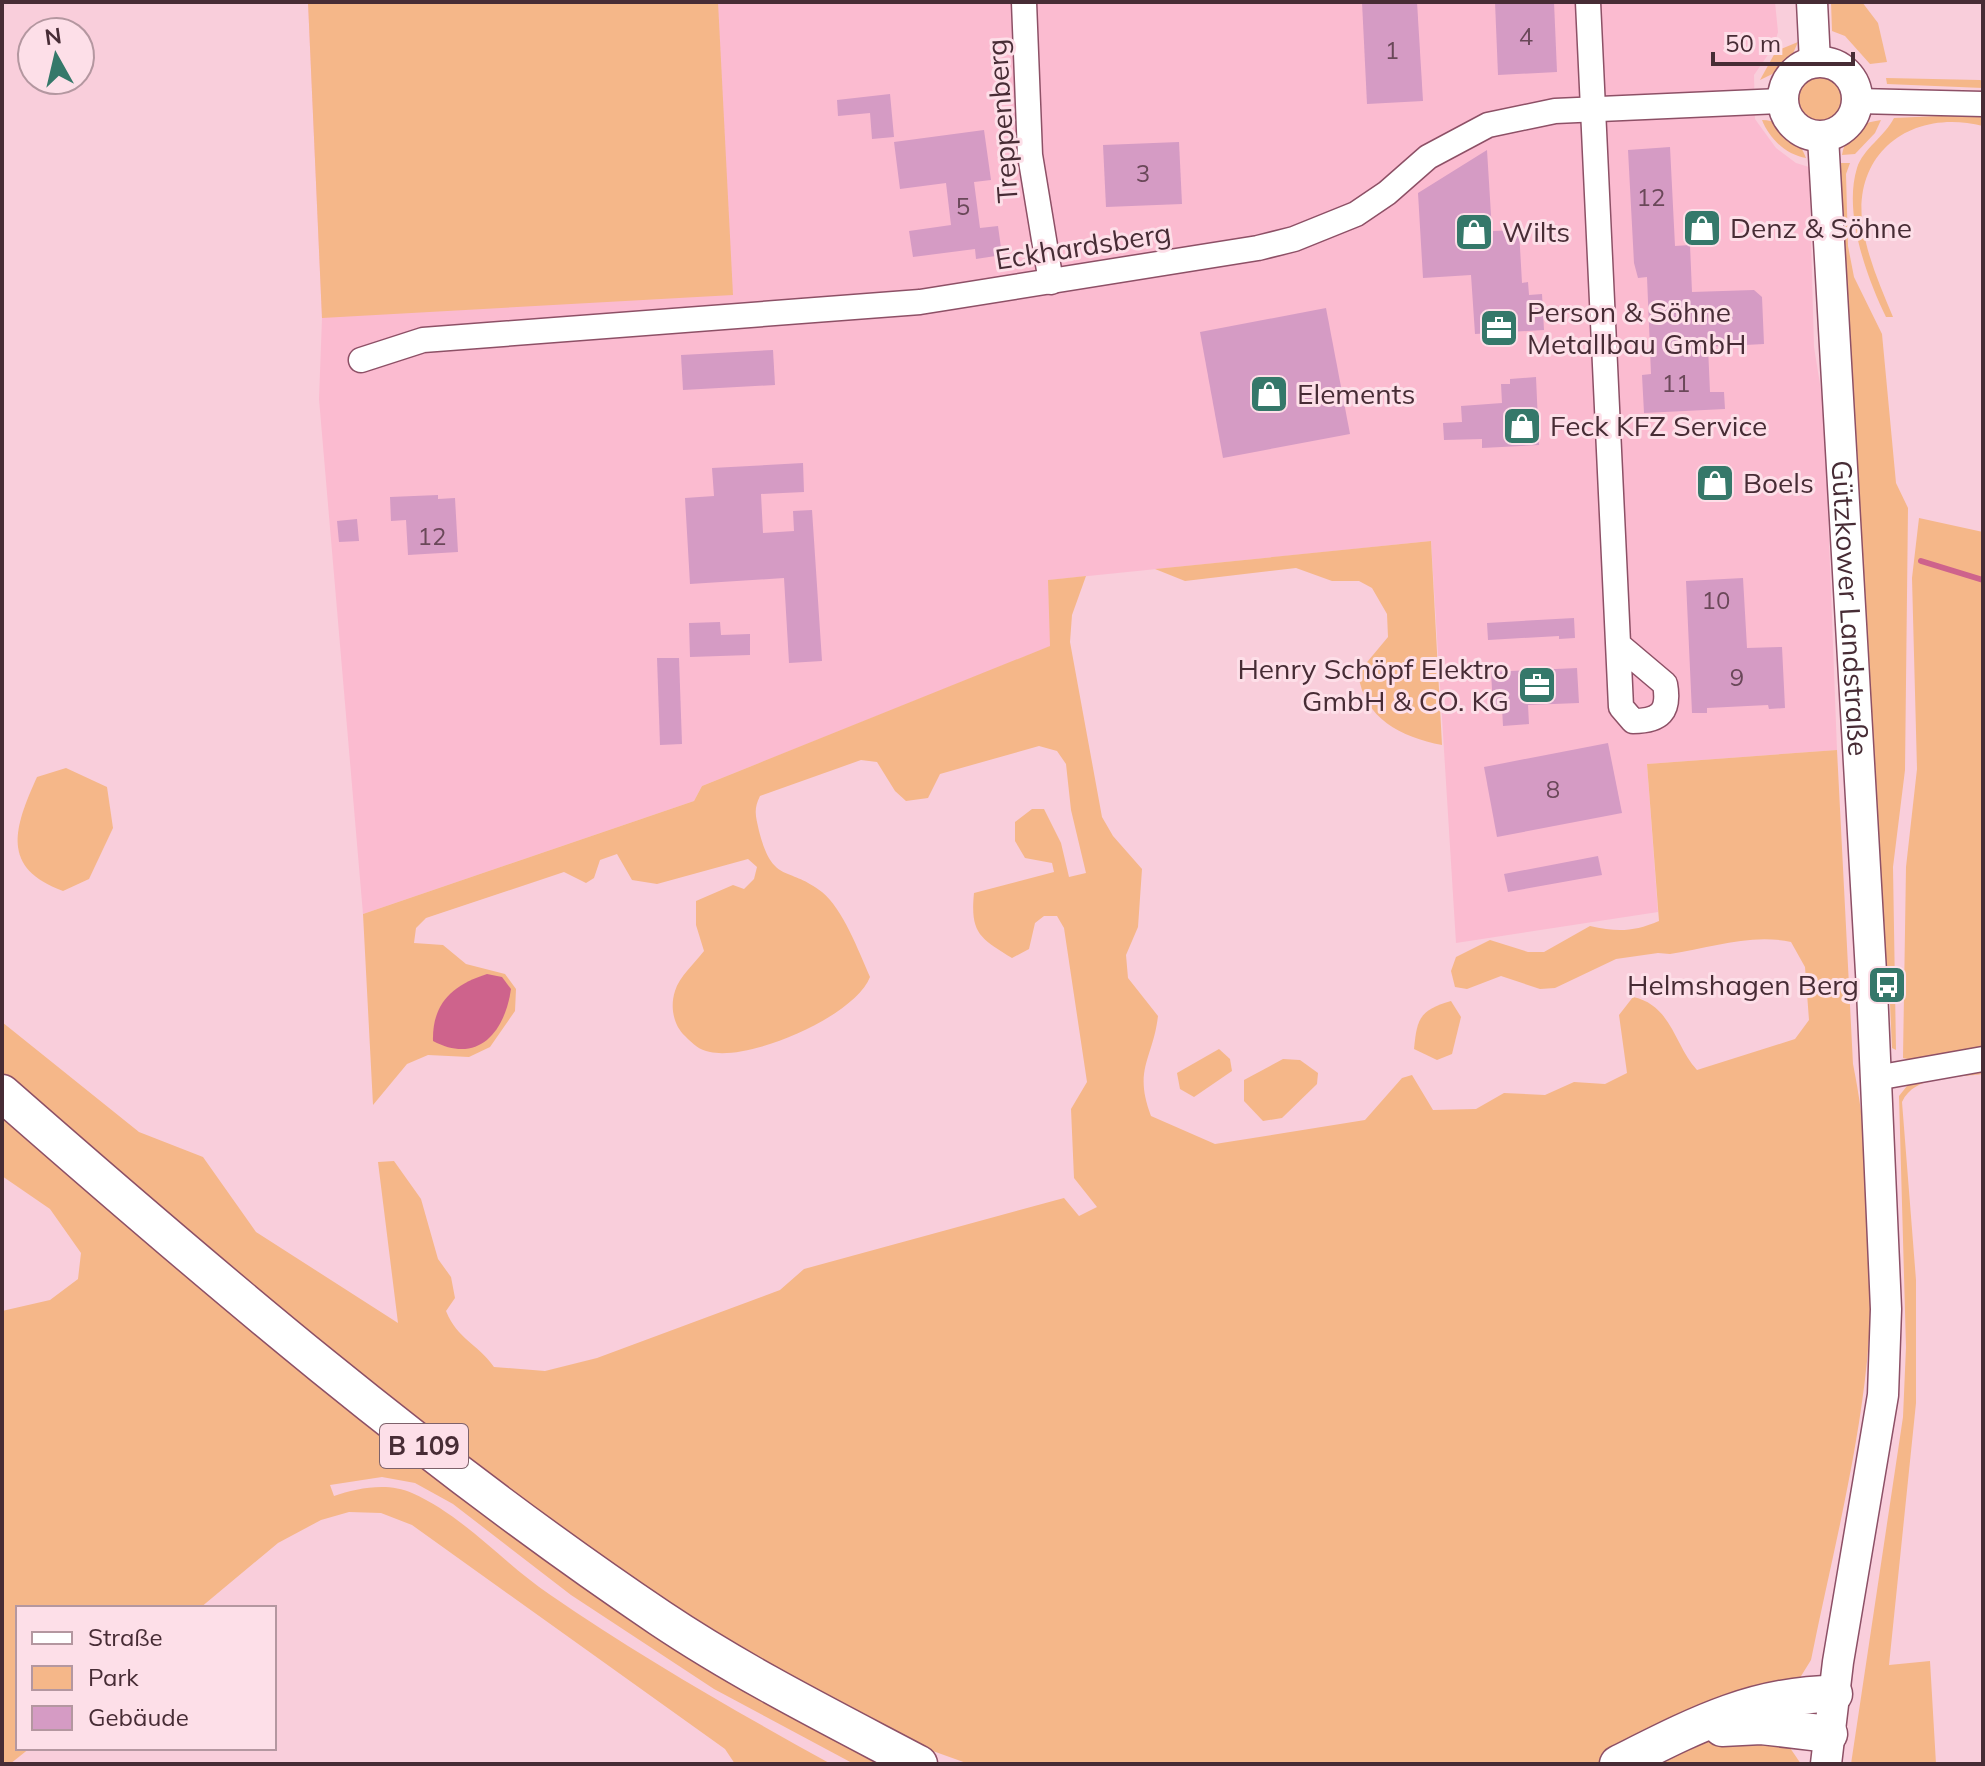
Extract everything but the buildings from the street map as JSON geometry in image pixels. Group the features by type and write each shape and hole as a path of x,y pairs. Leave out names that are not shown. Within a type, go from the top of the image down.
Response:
{"highway":[{"name":"B 109","path":"2,1093 137,1211 395,1424 551,1542 663,1620 851,1730 919,1764"},
{"path":"1641,1754 1706,1719 1794,1694 1834,1694"},
{"path":"1641,1754 1709,1729 1746,1727 1828,1749"}],"main road":[{"path":"1812,2 1815,62"},
{"path":"1815,62 1826,62 1845,71 1852,80 1857,101 1851,121 1834,134 1823,137 1811,136 1791,123 1782,101 1788,79 1804,65 1815,62"},
{"name":"Gützkower Landstraße","path":"1823,137 1876,1078 1886,1309 1883,1395 1834,1694 1828,1749"}],"street":[{"name":"Treppenberg","path":"1024,2 1030,155 1051,282"},
{"path":"1588,2 1620,646"},
{"name":"Eckhardsberg","path":"361,360 423,340 920,302 1294,239 1356,214 1387,193 1428,157 1488,125 1555,111 1782,101"},
{"path":"1857,101 1983,104"},
{"path":"1876,1078 1983,1059"}],"shaded area":[{"path":"308,2 1775,2 1778,32 1774,46 1754,75 1755,119 1776,148 1796,163 1809,167 1814,347 1824,409 1837,750 1647,764 1658,912 1456,943 1431,541 1049,580 1051,646 702,786 694,801 363,914 319,399 322,318"},
{"path":"487,974 502,977 511,989 503,1019 496,1031 476,1046 463,1049 433,1041 436,1016 446,998 464,984"}],"green space":[{"path":"308,2 718,2 733,295 322,318"},
{"path":"1831,2 1862,2 1878,23 1887,62 1870,64 1845,36 1832,31"},
{"path":"1798,42 1787,67 1760,80 1776,51"},
{"path":"1819,76 1836,83 1843,100 1836,117 1819,124 1802,117 1795,100 1802,83"},
{"path":"1886,78 1980,80 1983,81 1983,88 1887,84"},
{"path":"1983,114 1983,126 1957,122 1911,130 1892,142 1877,158 1867,177 1862,201 1863,228 1893,317 1886,317 1871,284 1855,225 1853,186 1860,161 1894,118"},
{"path":"1762,120 1777,123 1789,132 1806,158 1779,145"},
{"path":"1881,120 1875,133 1855,154 1842,155 1847,140 1855,130"},
{"path":"1840,163 1850,163 1846,174 1848,246 1854,277 1882,334 1896,483 1908,508 1905,770 1893,867 1896,1050 1892,1048 1889,981 1884,980"},
{"path":"1919,518 1983,532 1983,1051 1911,1060 1903,1058 1906,867 1917,769 1912,578"},
{"path":"1431,541 1442,745 1399,731 1376,714 1368,703 1358,673 1388,637 1387,614 1372,588 1359,581 1332,581 1296,568 1185,581 1155,569"},
{"path":"1086,576 1072,615 1070,642 1102,817 1113,836 1142,869 1138,927 1126,955 1128,978 1158,1016 1144,1075 1146,1100 1151,1116 1215,1144 1365,1120 1402,1078 1412,1075 1433,1110 1476,1109 1504,1093 1545,1095 1574,1082 1605,1084 1627,1073 1619,1015 1633,997 1646,1001 1665,1018 1697,1070 1795,1039 1809,1020 1805,967 1791,942 1746,940 1670,954 1616,959 1555,988 1540,989 1501,976 1467,989 1455,987 1451,971 1456,957 1490,940 1528,952 1544,952 1590,926 1625,930 1659,921 1647,764 1837,750 1853,1064 1868,1173 1870,1326 1863,1398 1843,1511 1811,1660 1798,1681 1618,1751 1599,1764 969,1764 891,1736 749,1659 446,1449 2,1079 2,1022 139,1132 203,1157 256,1232 398,1323 378,1162 394,1161 421,1199 438,1259 451,1277 455,1298 446,1311 462,1335 494,1367 545,1371 597,1358 780,1290 804,1269 1064,1198 1079,1216 1097,1207 1074,1178 1071,1109 1087,1082 1064,928 1057,916 1044,916 1035,923 1029,949 1012,958 980,933 973,906 974,893 1054,872 1052,863 1025,858 1015,841 1015,822 1032,809 1044,809 1061,843 1069,877 1086,873 1071,810 1066,764 1057,751 1039,746 940,774 928,798 906,801 895,791 877,762 861,760 760,796 756,817 770,860 783,872 810,884 830,900 850,932 870,977 860,992 824,1020 775,1043 750,1050 728,1053 699,1048 681,1032 673,1009 677,986 704,951 696,925 696,901 733,885 744,889 754,879 757,867 748,859 657,884 632,880 617,854 600,860 594,878 586,883 564,872 426,918 416,928 414,943 443,945 466,964 505,974 516,989 515,1011 490,1047 469,1057 428,1055 407,1064 373,1105 363,914 694,801 702,786 1050,646 1048,580"},
{"path":"66,768 107,787 113,828 89,879 63,891 29,871 21,858 18,844 22,813 37,777"},
{"path":"1451,1001 1461,1017 1452,1054 1437,1060 1414,1049 1417,1030 1426,1012"},
{"path":"1219,1049 1230,1059 1232,1071 1194,1097 1180,1089 1177,1073"},
{"path":"1283,1059 1300,1060 1318,1073 1317,1084 1282,1118 1263,1121 1244,1101 1244,1080"},
{"path":"1983,1066 1983,1074 1948,1077 1916,1086 1902,1102 1916,1280 1916,1403 1889,1665 1930,1661 1936,1764 1851,1764 1903,1417 1906,1347 1899,1096 1911,1081"},
{"path":"2,1107 372,1420 892,1764 854,1764 714,1689 571,1595 453,1504 415,1483 382,1477 330,1485 334,1496 383,1487 412,1493 431,1503 583,1617 831,1764 735,1764 725,1749 412,1525 381,1513 349,1512 321,1520 278,1543 202,1606 16,1606 16,1750 28,1750 10,1764 2,1764 2,1311 50,1300 78,1279 81,1253 50,1209 2,1176"},
{"path":"1720,1738 1786,1742 1801,1764 1649,1764 1697,1743"}],"waterway":[{"path":"1921,561 1983,580"}],"place":[{"name":"Denz & Söhne","path":"1702,228"},
{"name":"Wilts","path":"1474,232"},
{"name":"Person & Söhne Metallbau GmbH","path":"1499,328"},
{"name":"Elements","path":"1269,394"},
{"name":"Feck KFZ Service","path":"1522,426"},
{"name":"Boels","path":"1715,483"},
{"name":"Henry Schöpf Elektro GmbH & CO. KG","path":"1537,685"},
{"name":"Helmshagen Berg","path":"1887,985"}]}
